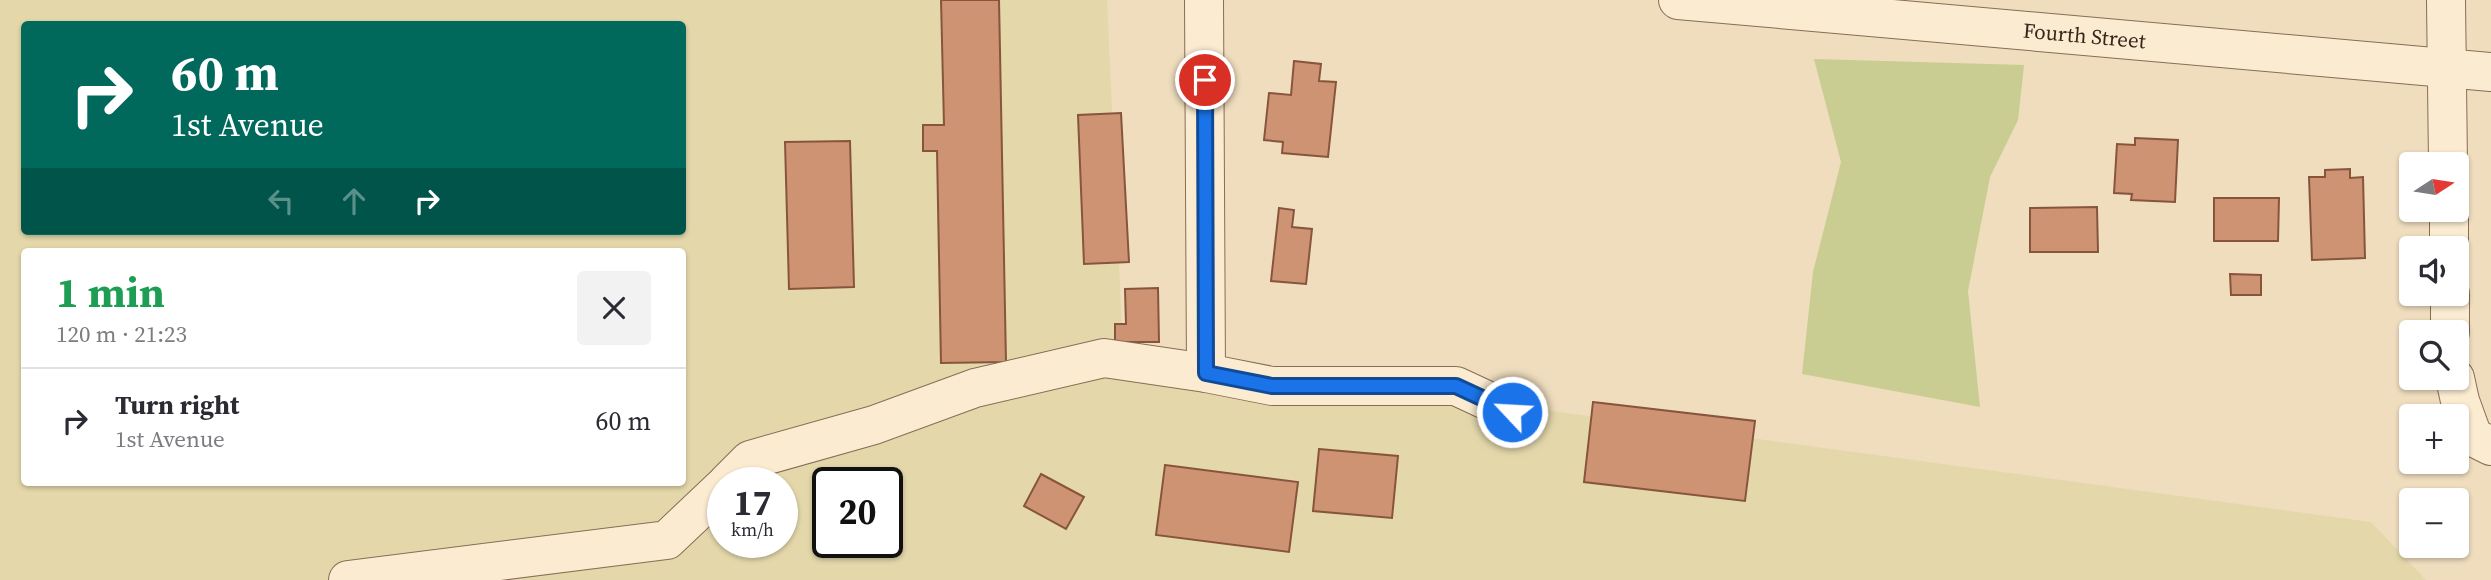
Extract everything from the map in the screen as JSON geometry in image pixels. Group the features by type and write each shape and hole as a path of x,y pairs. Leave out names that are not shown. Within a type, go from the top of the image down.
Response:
{"street":[{"path":"1204,0 1206,373"},
{"name":"Fourth Street","path":"1678,0 2491,72"},
{"path":"2446,0 2448,152"},
{"path":"743,467 750,460 874,425 975,388 1104,358 1272,386 1456,386 1512,412"},
{"path":"2460,390 2482,442"},
{"path":"348,580 667,541 707,502"}],"shaded area":[{"path":"0,0 1107,0 1123,353 2371,522 2399,552 2399,558 2405,558 2426,580 0,580"}],"green space":[{"path":"1814,59 2024,65 2018,120 1990,177 1968,291 1980,407 1802,374 1813,272 1841,162"}],"building":[{"path":"941,0 999,0 1006,362 941,363 937,151 923,151 923,125 944,125"},
{"path":"1294,61 1321,64 1319,81 1336,82 1328,157 1282,153 1283,142 1264,140 1269,93 1291,95"},
{"path":"1121,113 1129,262 1084,264 1078,115"},
{"path":"2135,138 2178,140 2175,202 2131,200 2132,194 2114,193 2117,144 2135,145"},
{"path":"850,141 854,287 789,289 785,142"},
{"path":"2350,169 2350,178 2363,177 2365,258 2312,260 2309,177 2325,177 2325,170"},
{"path":"2214,198 2279,198 2278,241 2214,241"},
{"path":"2097,207 2098,252 2030,252 2030,208"},
{"path":"1279,208 1294,210 1292,227 1312,229 1306,284 1271,281"},
{"path":"2230,274 2261,275 2261,295 2231,295"},
{"path":"1158,288 1159,342 1115,342 1115,324 1126,324 1125,289"},
{"path":"1593,402 1755,421 1745,501 1584,482"},
{"path":"1319,449 1398,456 1392,518 1313,511"},
{"path":"1165,465 1298,482 1289,552 1156,535"},
{"path":"1041,474 1084,497 1066,529 1024,506"}],"route":[{"path":"1205,80 1206,373 1272,386 1456,386 1512,412"}]}
